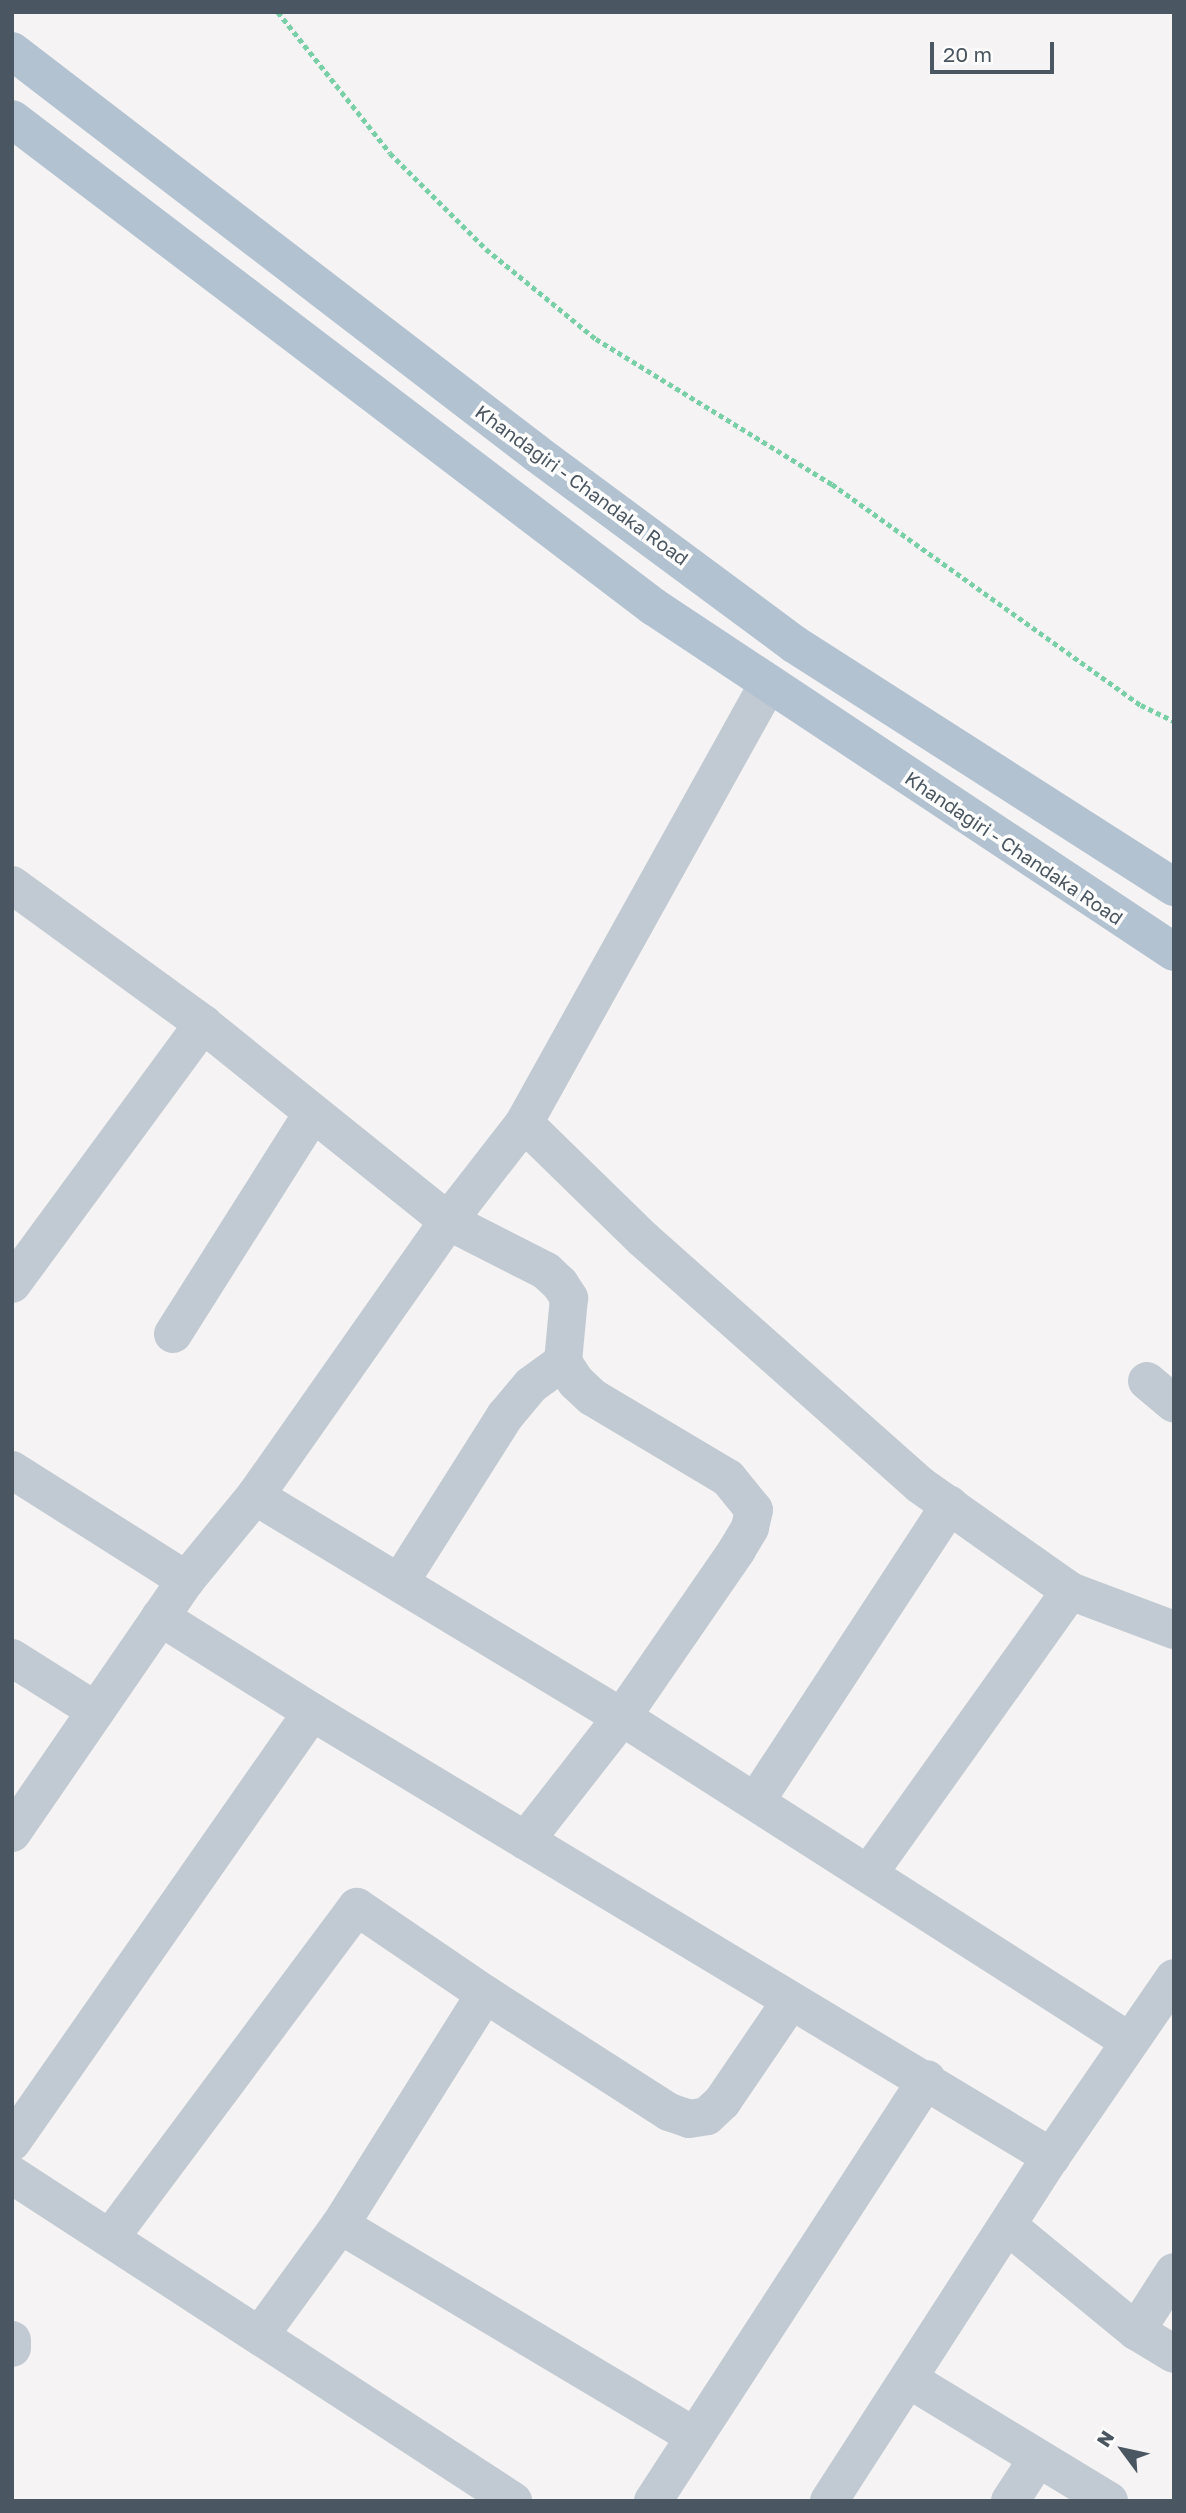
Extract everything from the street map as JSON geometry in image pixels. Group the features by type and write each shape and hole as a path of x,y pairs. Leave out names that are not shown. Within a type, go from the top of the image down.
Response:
{"main road":[{"name":"Khandagiri - Chandaka Road","path":"12,51 536,453 794,644 1174,887"},
{"name":"Khandagiri - Chandaka Road","path":"12,119 653,607 1174,952"}],"street":[{"path":"12,1833 186,1580 255,1496 448,1221 524,1123 768,684"},
{"path":"12,885 203,1024 448,1221 546,1271 560,1284 569,1298 563,1362 592,1397 728,1478 754,1510 750,1528 737,1550 622,1717 525,1841"},
{"path":"12,1284 203,1024"},
{"path":"173,1334 312,1114"},
{"path":"524,1123 643,1239 920,1485 1070,1591 1174,1630"},
{"path":"400,1582 505,1416 531,1385 563,1362"},
{"path":"12,1471 186,1580"},
{"path":"255,1496 622,1717 1129,2041"},
{"path":"756,1801 950,1505"},
{"path":"869,1873 1070,1591"},
{"path":"160,1617 790,2002 927,2079 1051,2157"},
{"path":"12,1658 96,1711"},
{"path":"12,2142 312,1712"},
{"path":"110,2238 357,1907 485,1994 669,2112 689,2119 707,2116 722,2102 790,2002"},
{"path":"829,2501 910,2381 1051,2157 1174,1978"},
{"path":"260,2335 340,2225 485,1994"},
{"path":"653,2501 927,2079"},
{"path":"12,2175 513,2501"},
{"path":"340,2225 695,2437"},
{"path":"1008,2226 1136,2331 1174,2354"},
{"path":"1136,2331 1174,2272"},
{"path":"12,2340 12,2348"},
{"path":"910,2381 1109,2501"},
{"path":"1010,2501 1038,2458"}],"path":[{"path":"278,12 390,153 486,249 596,339 832,484 1141,705 1174,721"}]}
